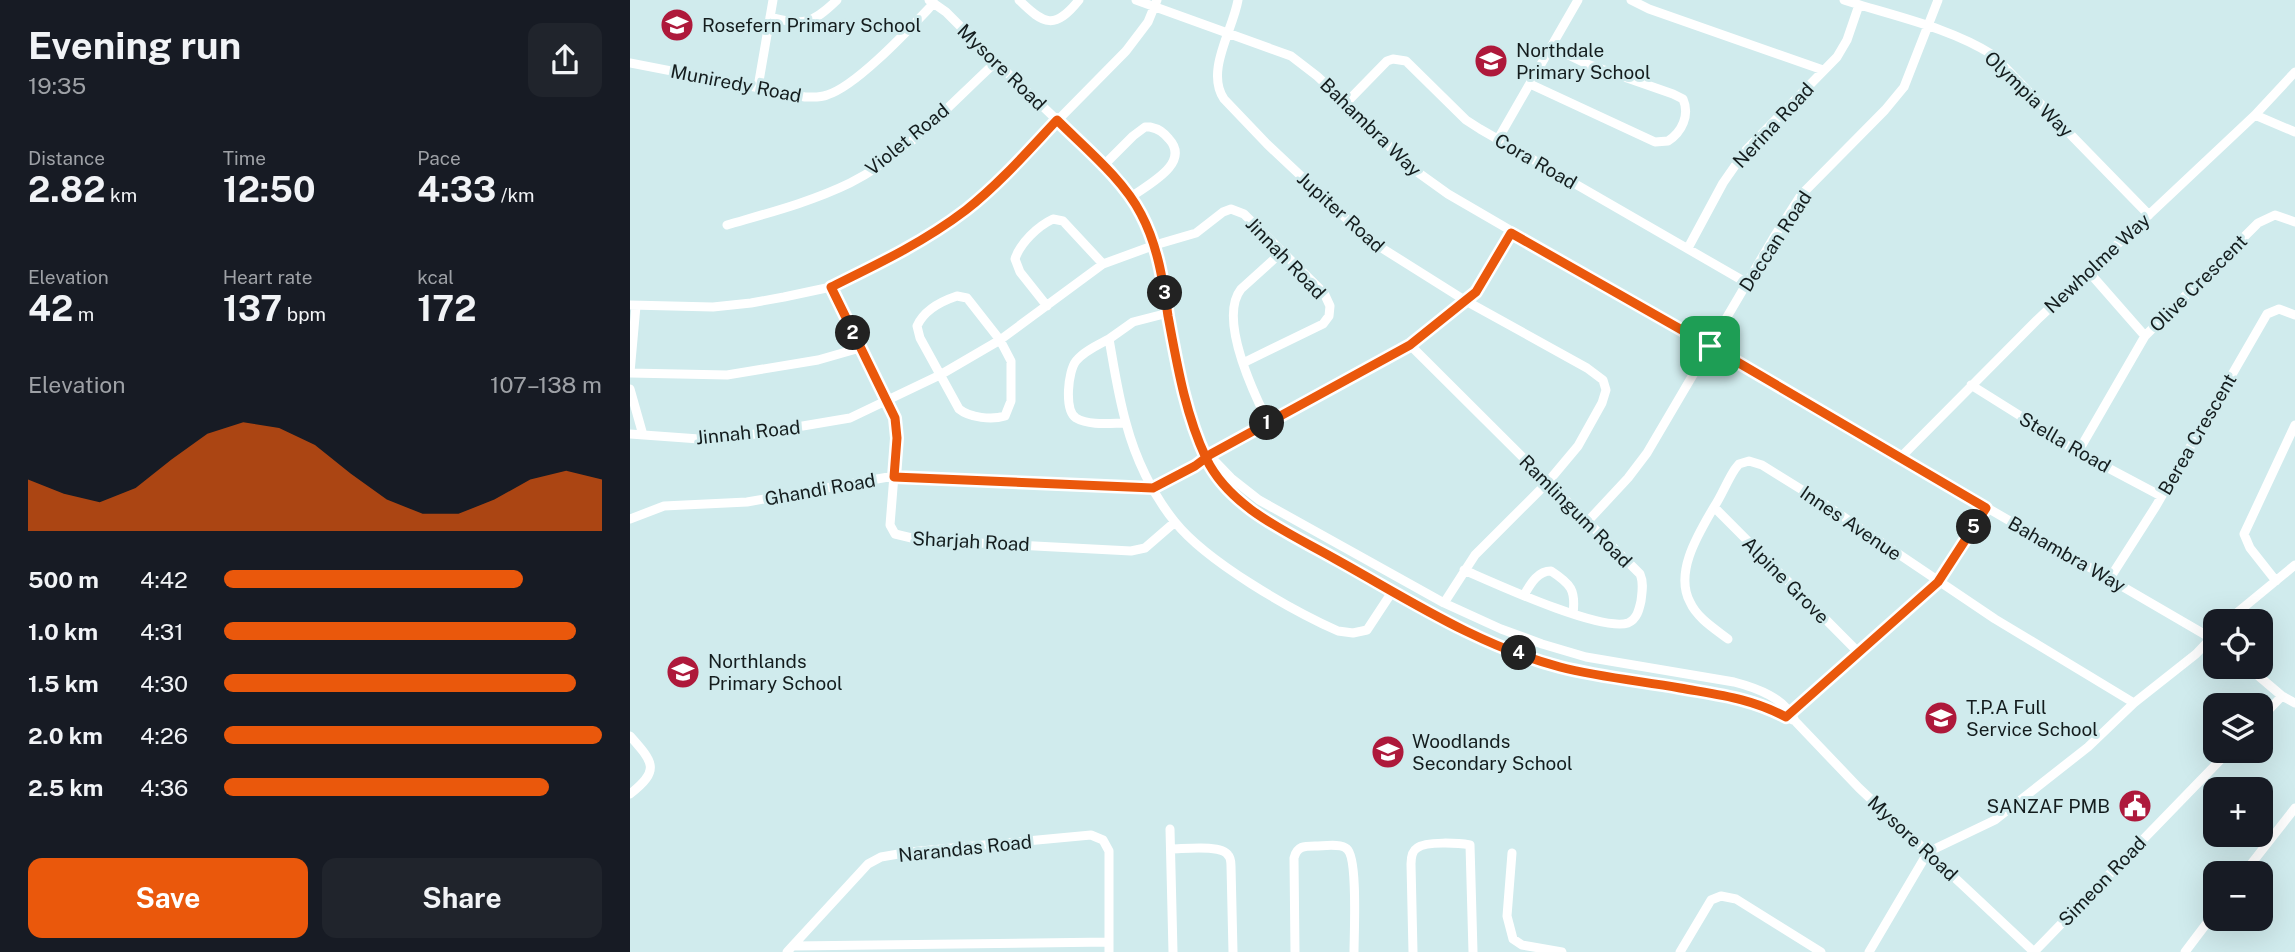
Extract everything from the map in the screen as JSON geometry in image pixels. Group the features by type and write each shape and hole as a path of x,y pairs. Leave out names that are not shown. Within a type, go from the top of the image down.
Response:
{"street":[{"path":"758,88 773,0"},
{"path":"770,17 790,23 806,23 837,0"},
{"path":"1019,0 1040,19 1055,21 1066,15 1079,0"},
{"name":"Bahambra Way","path":"1136,0 1156,4 1290,56 1317,76 1409,166 1448,194 1986,508 2203,631"},
{"name":"Jupiter Road","path":"1238,0 1216,74 1218,91 1267,144 1368,240 1466,300 1587,368 1603,380 1606,390 1602,403 1578,446 1547,483"},
{"path":"1498,139 1578,0"},
{"path":"1631,0 1649,9 1823,71"},
{"name":"Olympia Way","path":"1844,0 1965,41 1993,55 2149,215"},
{"name":"Deccan Road","path":"1588,521 1639,466 1801,195 1905,87 1938,0"},
{"name":"Mysore Road","path":"932,1 1057,120 1132,197 1155,245 1185,402 1192,424 1222,482 1257,514 1461,629 1544,662 1574,670 1745,699 1790,716"},
{"name":"Muniredy Road","path":"630,63 818,97 837,91 885,52 932,1"},
{"path":"859,348 826,359 727,375 630,373 633,305 682,307 751,303 831,287 921,241 992,187 1126,51 1140,34 1156,4"},
{"name":"Nerina Road","path":"1688,248 1723,183 1746,150 1841,50 1859,5"},
{"path":"1530,83 1655,142 1668,141 1684,124 1686,110 1683,99 1587,64 1552,47"},
{"name":"Cora Road","path":"1346,103 1387,61 1400,59 1414,67 1466,120 1747,283"},
{"name":"Violet Road","path":"727,225 806,201 872,170 904,146 996,62"},
{"name":"Newholme Way","path":"1901,457 1971,384 2255,115 2295,72"},
{"path":"2255,115 2295,132"},
{"path":"1102,167 1140,131 1150,127 1163,132 1176,151 1175,161 1132,197"},
{"name":"Jinnah Road","path":"630,435 701,439 738,437 850,418 940,375 1000,340 1103,264 1196,233 1231,209 1244,214 1283,251 1324,293 1330,306 1329,316 1323,324 1243,363"},
{"name":"Olive Crescent","path":"2078,452 2145,336 2258,223 2275,215 2295,222"},
{"path":"1047,306 1020,272 1015,259 1019,249 1042,226 1053,219 1063,221 1103,264"},
{"path":"1153,488 1207,454 1410,345 1476,292 1511,233"},
{"path":"1268,422 1253,392 1243,363 1233,315 1234,300 1241,289 1283,251"},
{"path":"2088,271 2145,336"},
{"name":"Sharjah Road","path":"831,287 897,426 890,525 895,534 909,539 1131,551 1145,548 1175,522"},
{"path":"957,296 967,298 1000,340 1012,367 1012,401 1005,416 995,418 964,413 954,405 920,338 917,326 925,313 957,296"},
{"name":"Berea Crescent","path":"2110,578 2267,314 2279,309 2295,315"},
{"path":"1126,423 1080,420 1072,414 1069,408 1073,366 1082,356 1133,322 1168,313"},
{"path":"1108,339 1126,423 1153,488 1175,522 1204,550 1251,583 1338,631 1353,633 1367,630 1392,592"},
{"name":"Ramlingum Road","path":"1410,345 1640,574 1643,582 1640,605 1636,617 1627,623 1573,614 1464,570"},
{"name":"Stella Road","path":"1971,384 2078,452 2161,496"},
{"path":"630,389 643,435"},
{"path":"2276,581 2250,548 2244,534 2295,425"},
{"name":"Mysore Road","path":"1207,454 1259,500 1444,603 1502,629 1563,651 1754,687 1790,716 1851,780 2034,952"},
{"name":"Innes Avenue","path":"1728,639 1699,615 1691,605 1685,588 1693,544 1698,533 1735,469 1743,463 1756,463 1820,501 1938,582 2134,703"},
{"name":"Ghandi Road","path":"630,519 664,506 747,502 894,477 1153,488"},
{"path":"1444,603 1464,570 1489,540 1547,483"},
{"name":"Alpine Grove","path":"1714,507 1858,652"},
{"path":"1790,716 1938,582 1986,508"},
{"path":"2242,609 2295,565"},
{"path":"1524,595 1539,575 1551,570 1572,589 1575,596 1573,614"},
{"path":"1869,952 1928,852 1996,820 2088,747 2134,703 2203,647"},
{"path":"2262,679 2295,703"},
{"path":"2273,705 2282,696"},
{"path":"630,736 648,757 651,765 647,779 630,794"},
{"name":"Simeon Road","path":"2034,952 2217,763"},
{"path":"2253,861 2295,808"},
{"path":"1170,829 1173,952"},
{"name":"Narandas Road","path":"790,949 868,864 881,857 1091,835 1100,837 1107,845 1110,860 1109,947"},
{"path":"1413,952 1412,856 1416,848 1433,844 1470,845 1473,952"},
{"path":"1295,952 1294,858 1301,847 1311,846 1342,846 1351,853 1354,952"},
{"path":"1171,849 1214,848 1228,855 1231,866 1233,952"},
{"path":"1512,853 1507,916 1513,939 1522,945 1562,952"},
{"path":"1680,952 1711,900 1721,895 1736,899 1821,952"},
{"path":"2185,952 2203,928"},
{"path":"790,949 1109,947"}],"place":[{"name":"Rosefern Primary School","path":"677,25"},
{"name":"Northdale Primary School","path":"1491,61"},
{"name":"Northlands Primary School","path":"683,672"},
{"name":"T.P.A Full Service School","path":"1941,718"},
{"name":"Woodlands Secondary School","path":"1388,752"},
{"name":"SANZAF PMB","path":"2135,806"}],"route":[{"path":"1710,346 1511,233 1476,292 1410,345 1268,422 1211,454 1206,458 1195,466 1153,488 894,477 897,438 895,418 831,287 921,241 965,210 992,187 1057,120 1132,197 1143,217 1155,245 1180,379 1192,424 1206,458 1222,482 1244,504 1278,528 1423,610 1520,654 1574,670 1745,699 1786,717 1938,582 1986,508 1710,346"}]}
